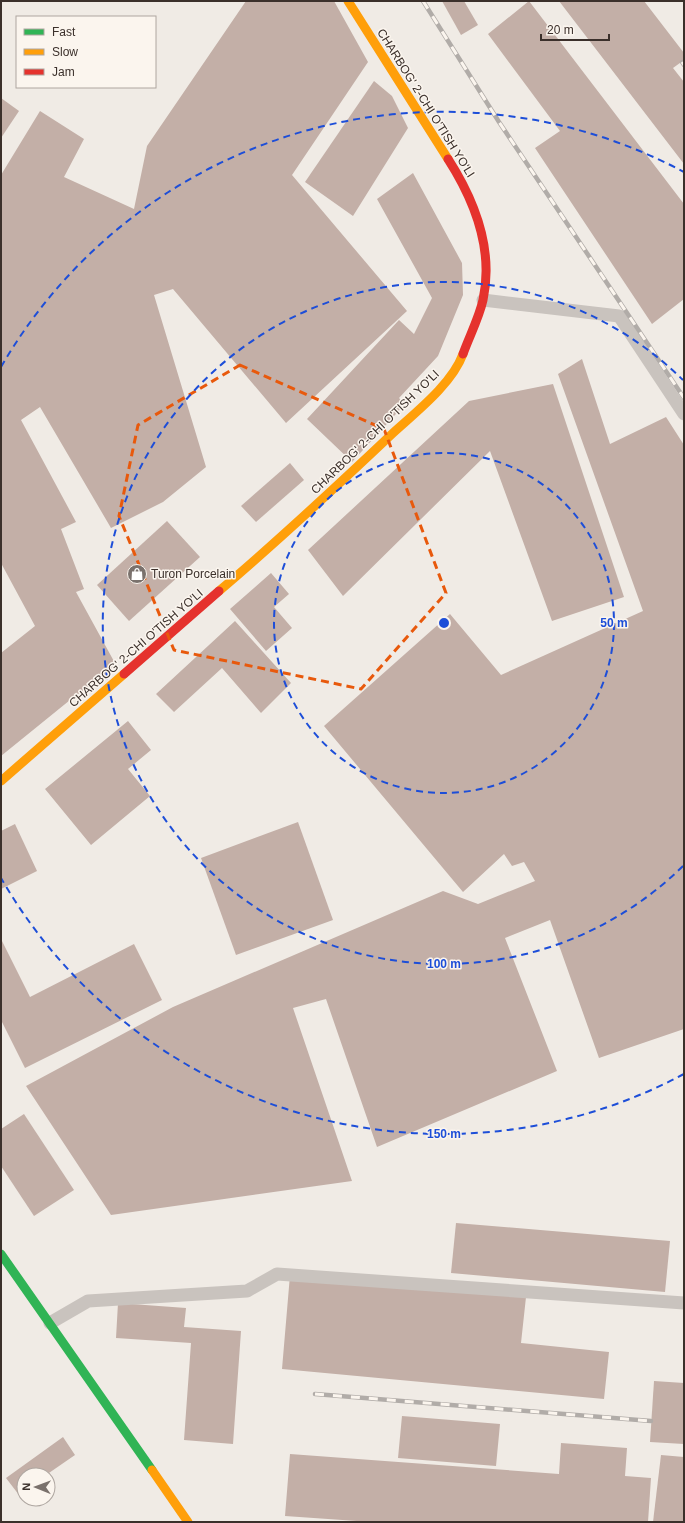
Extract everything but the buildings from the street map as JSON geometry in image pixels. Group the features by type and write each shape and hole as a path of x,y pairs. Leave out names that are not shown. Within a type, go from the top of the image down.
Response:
{"street":[{"name":"CHARBOG' 2-CHI O'TISH YO'LI","path":"1,781 304,518 434,394 459,364 483,300 487,261 480,221 460,177 348,1"},
{"path":"1,1254 188,1522"}],"lane":[{"path":"483,300 619,316 684,414"},
{"path":"50,1323 88,1301 247,1291 277,1274 684,1302"}],"highlighted area":[{"path":"240,365 384,429 446,593 361,689 174,650 119,516 138,425"}],"railway":[{"path":"423,1 499,122 684,398"},
{"path":"315,1394 651,1421"}],"traffic: fast":[{"path":"1,1254 152,1470"}],"traffic: slow":[{"path":"348,1 448,159"},
{"path":"219,591 307,513 422,407 451,376 463,354"},
{"path":"1,781 124,674"},
{"path":"152,1470 188,1522"}],"traffic: jam":[{"path":"448,159 458,175 474,209 480,226 486,262 486,281 483,300 463,354"},
{"path":"124,674 219,591"}],"place":[{"name":"Turon Porcelain","path":"137,574"}]}
